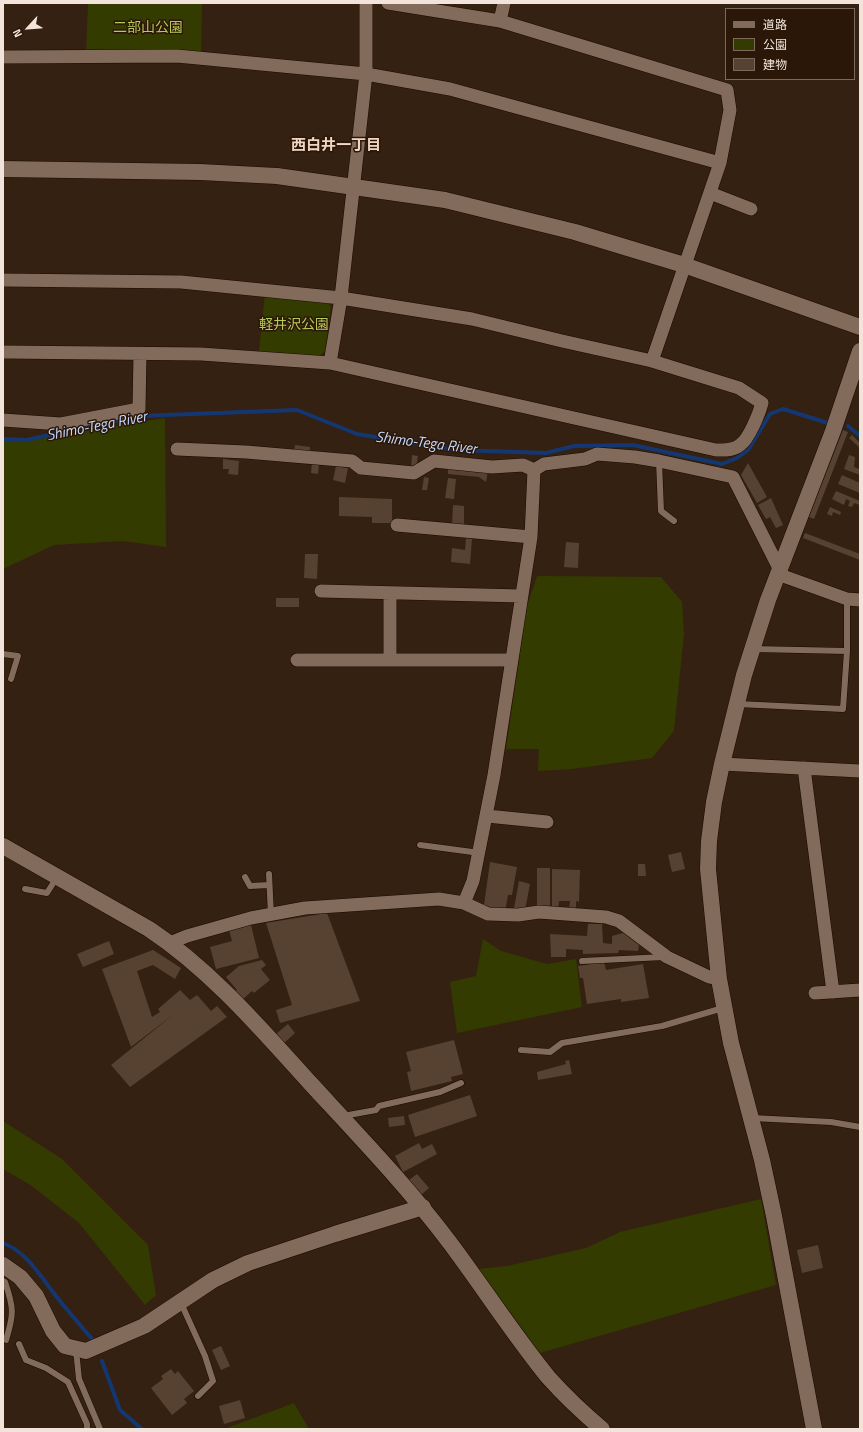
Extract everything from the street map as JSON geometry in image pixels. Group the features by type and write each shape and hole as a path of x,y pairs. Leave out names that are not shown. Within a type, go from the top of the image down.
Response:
{"street":[{"path":"330,363 341,298 366,74 366,3"},
{"path":"388,3 439,7 500,21 727,90 730,110 720,163 652,361"},
{"path":"500,21 504,3"},
{"path":"3,57 177,56 366,74 450,88 720,163"},
{"path":"3,170 215,173 277,176 445,200 575,232 684,265 860,327"},
{"path":"710,193 751,209"},
{"path":"3,280 181,282 341,298 472,319 562,342 652,361 739,388 762,403 759,414 741,445 729,450 716,450 330,363 201,354 3,352"},
{"path":"814,1429 774,1216 751,1118 731,1043 724,1007 719,979 708,869 710,833 722,764 736,704 752,649 780,570 836,425 860,351"},
{"path":"3,420 61,424 139,408 140,354"},
{"path":"178,449 246,452 345,460 352,461 361,468 414,473 434,461 492,467 523,465 534,470"},
{"path":"534,470 544,464 586,458 597,454 635,457 659,461 733,478 783,576 856,599"},
{"path":"464,903 473,881 487,816 531,537 534,470"},
{"path":"397,525 531,537"},
{"path":"321,591 521,596"},
{"path":"390,593 390,660"},
{"path":"297,660 511,660"},
{"path":"722,764 860,771"},
{"path":"804,768 834,992"},
{"path":"487,816 547,822"},
{"path":"3,846 170,943 200,967 234,1000 423,1207 548,1376 576,1407 602,1429"},
{"path":"170,943 187,936 271,914 305,908 438,899 464,903 488,914 518,915 539,912 606,917 619,921 667,957 709,977 719,979"},
{"path":"815,993 860,990"},
{"path":"3,1265 20,1277 36,1296 53,1332 65,1346 76,1350 86,1351 107,1344 144,1326 213,1280 248,1263 423,1207"}],"lane":[{"path":"659,461 661,511 674,521"},
{"path":"736,704 843,709 847,651 856,599"},
{"path":"752,649 847,651"},
{"path":"3,654 18,656 11,679"},
{"path":"420,845 480,853"},
{"path":"269,874 271,914"},
{"path":"24,890 47,893 57,876"},
{"path":"245,877 250,886 269,885"},
{"path":"582,961 667,957"},
{"path":"521,1050 550,1052 562,1043 662,1026 724,1007"},
{"path":"341,1116 376,1110 379,1106 440,1092 461,1083"},
{"path":"751,1118 831,1122 860,1127"},
{"path":"3,1281 5,1282 12,1303 13,1317 6,1340"},
{"path":"180,1302 205,1356 213,1381 198,1396"},
{"path":"19,1344 26,1360 46,1368 68,1382 87,1424 87,1429"},
{"path":"76,1350 79,1379 100,1429"}],"green space":[{"name":"二部山公園","path":"88,3 202,3 201,57 86,55"},
{"name":"軽井沢公園","path":"265,293 325,300 331,307 325,351 317,358 259,352"},
{"path":"165,418 166,547 123,541 54,545 3,569 3,440 26,440"},
{"path":"537,576 661,577 682,602 684,634 674,731 652,758 572,769 538,771 539,749 506,749 527,606"},
{"path":"483,939 501,951 547,964 576,959 582,1007 457,1033 450,982 476,976"},
{"path":"3,1121 62,1159 148,1245 156,1295 145,1305 79,1223 32,1186 3,1169"},
{"path":"761,1199 776,1285 540,1353 479,1269 507,1266 586,1248 620,1232"},
{"path":"294,1403 309,1429 224,1429"}],"building":[{"path":"843,430 848,432 814,519 809,517"},
{"path":"852,435 860,443 860,448 849,438"},
{"path":"295,445 310,447 310,451 306,450 306,453 294,452"},
{"path":"412,455 418,456 416,468 411,468"},
{"path":"849,455 855,457 854,467 859,469 860,466 860,475 844,469"},
{"path":"223,459 239,461 238,475 228,474 229,469 223,469"},
{"path":"312,463 319,464 318,474 311,473"},
{"path":"748,463 767,497 757,503 741,475"},
{"path":"336,466 348,468 345,483 333,480"},
{"path":"448,468 488,471 486,482 479,477 448,474"},
{"path":"842,475 860,483 860,493 838,484"},
{"path":"424,477 429,478 427,490 422,490"},
{"path":"448,478 456,479 454,499 445,498"},
{"path":"836,491 860,501 860,505 854,503 852,507 848,506 850,501 846,499 844,505 832,499"},
{"path":"339,497 392,499 392,523 372,523 372,517 339,516"},
{"path":"771,498 783,525 776,528 770,517 766,519 758,505"},
{"path":"453,505 464,506 464,526 452,526"},
{"path":"830,507 841,512 840,515 833,512 832,516 827,514"},
{"path":"805,533 860,554 860,560 803,538"},
{"path":"466,538 472,539 470,564 451,562 452,548 465,550"},
{"path":"566,542 579,543 578,568 564,567"},
{"path":"305,554 318,554 317,579 304,578"},
{"path":"276,598 299,598 299,607 276,607"},
{"path":"681,852 685,869 672,872 668,855"},
{"path":"490,862 517,867 512,895 508,895 505,912 488,910 489,906 484,905"},
{"path":"638,864 645,864 646,876 638,876"},
{"path":"537,868 550,868 550,906 537,906"},
{"path":"552,869 580,870 579,902 576,901 576,912 569,912 570,901 559,901 558,912 552,912"},
{"path":"519,881 530,884 525,910 514,908"},
{"path":"327,913 360,1001 280,1023 276,1010 292,1005 266,923"},
{"path":"588,924 602,924 603,943 612,944 612,936 623,933 639,945 638,951 619,950 618,953 583,954 583,950 566,949 566,957 551,957 550,934 587,936"},
{"path":"251,925 259,958 216,969 210,947 232,941 229,930"},
{"path":"109,941 114,954 83,967 77,954"},
{"path":"153,950 181,968 175,979 153,965 137,971 152,1017 160,1012 158,1009 180,990 190,1000 197,995 211,1011 217,1006 227,1017 130,1087 111,1065 174,1014 131,1047 102,969"},
{"path":"262,960 266,965 261,969 270,980 254,993 252,991 242,1000 235,991 237,990 226,977 239,966"},
{"path":"604,962 606,970 643,964 649,998 621,1002 621,999 587,1004 583,978 580,978 578,966"},
{"path":"288,1024 295,1033 284,1043 276,1034"},
{"path":"454,1040 463,1074 451,1077 452,1081 411,1091 407,1072 411,1071 406,1052"},
{"path":"569,1060 572,1074 538,1080 537,1072 566,1064 565,1061"},
{"path":"470,1095 477,1116 415,1137 408,1115"},
{"path":"404,1116 405,1125 389,1127 388,1118"},
{"path":"419,1143 422,1149 432,1144 437,1154 403,1172 395,1156"},
{"path":"417,1174 429,1188 421,1195 409,1180"},
{"path":"818,1245 823,1268 802,1273 797,1250"},
{"path":"221,1346 230,1366 221,1370 212,1350"},
{"path":"171,1369 175,1374 178,1371 194,1391 184,1399 187,1403 172,1415 151,1388 163,1379 161,1376"},
{"path":"240,1400 245,1418 224,1424 219,1406"}],"waterway":[{"name":"Shimo-Tega River","path":"3,439 26,440 139,416 297,410 357,434 457,450 546,453 574,446 633,445 722,464 737,458 748,450 770,414 783,409 828,423"},
{"name":"Shimo-Tega River","path":"848,426 860,436"},
{"path":"3,1243 19,1252 33,1266 60,1302 92,1339"},
{"path":"102,1361 120,1410 142,1429"}],"district":[{"name":"西白井一丁目","path":"336,146"}]}
